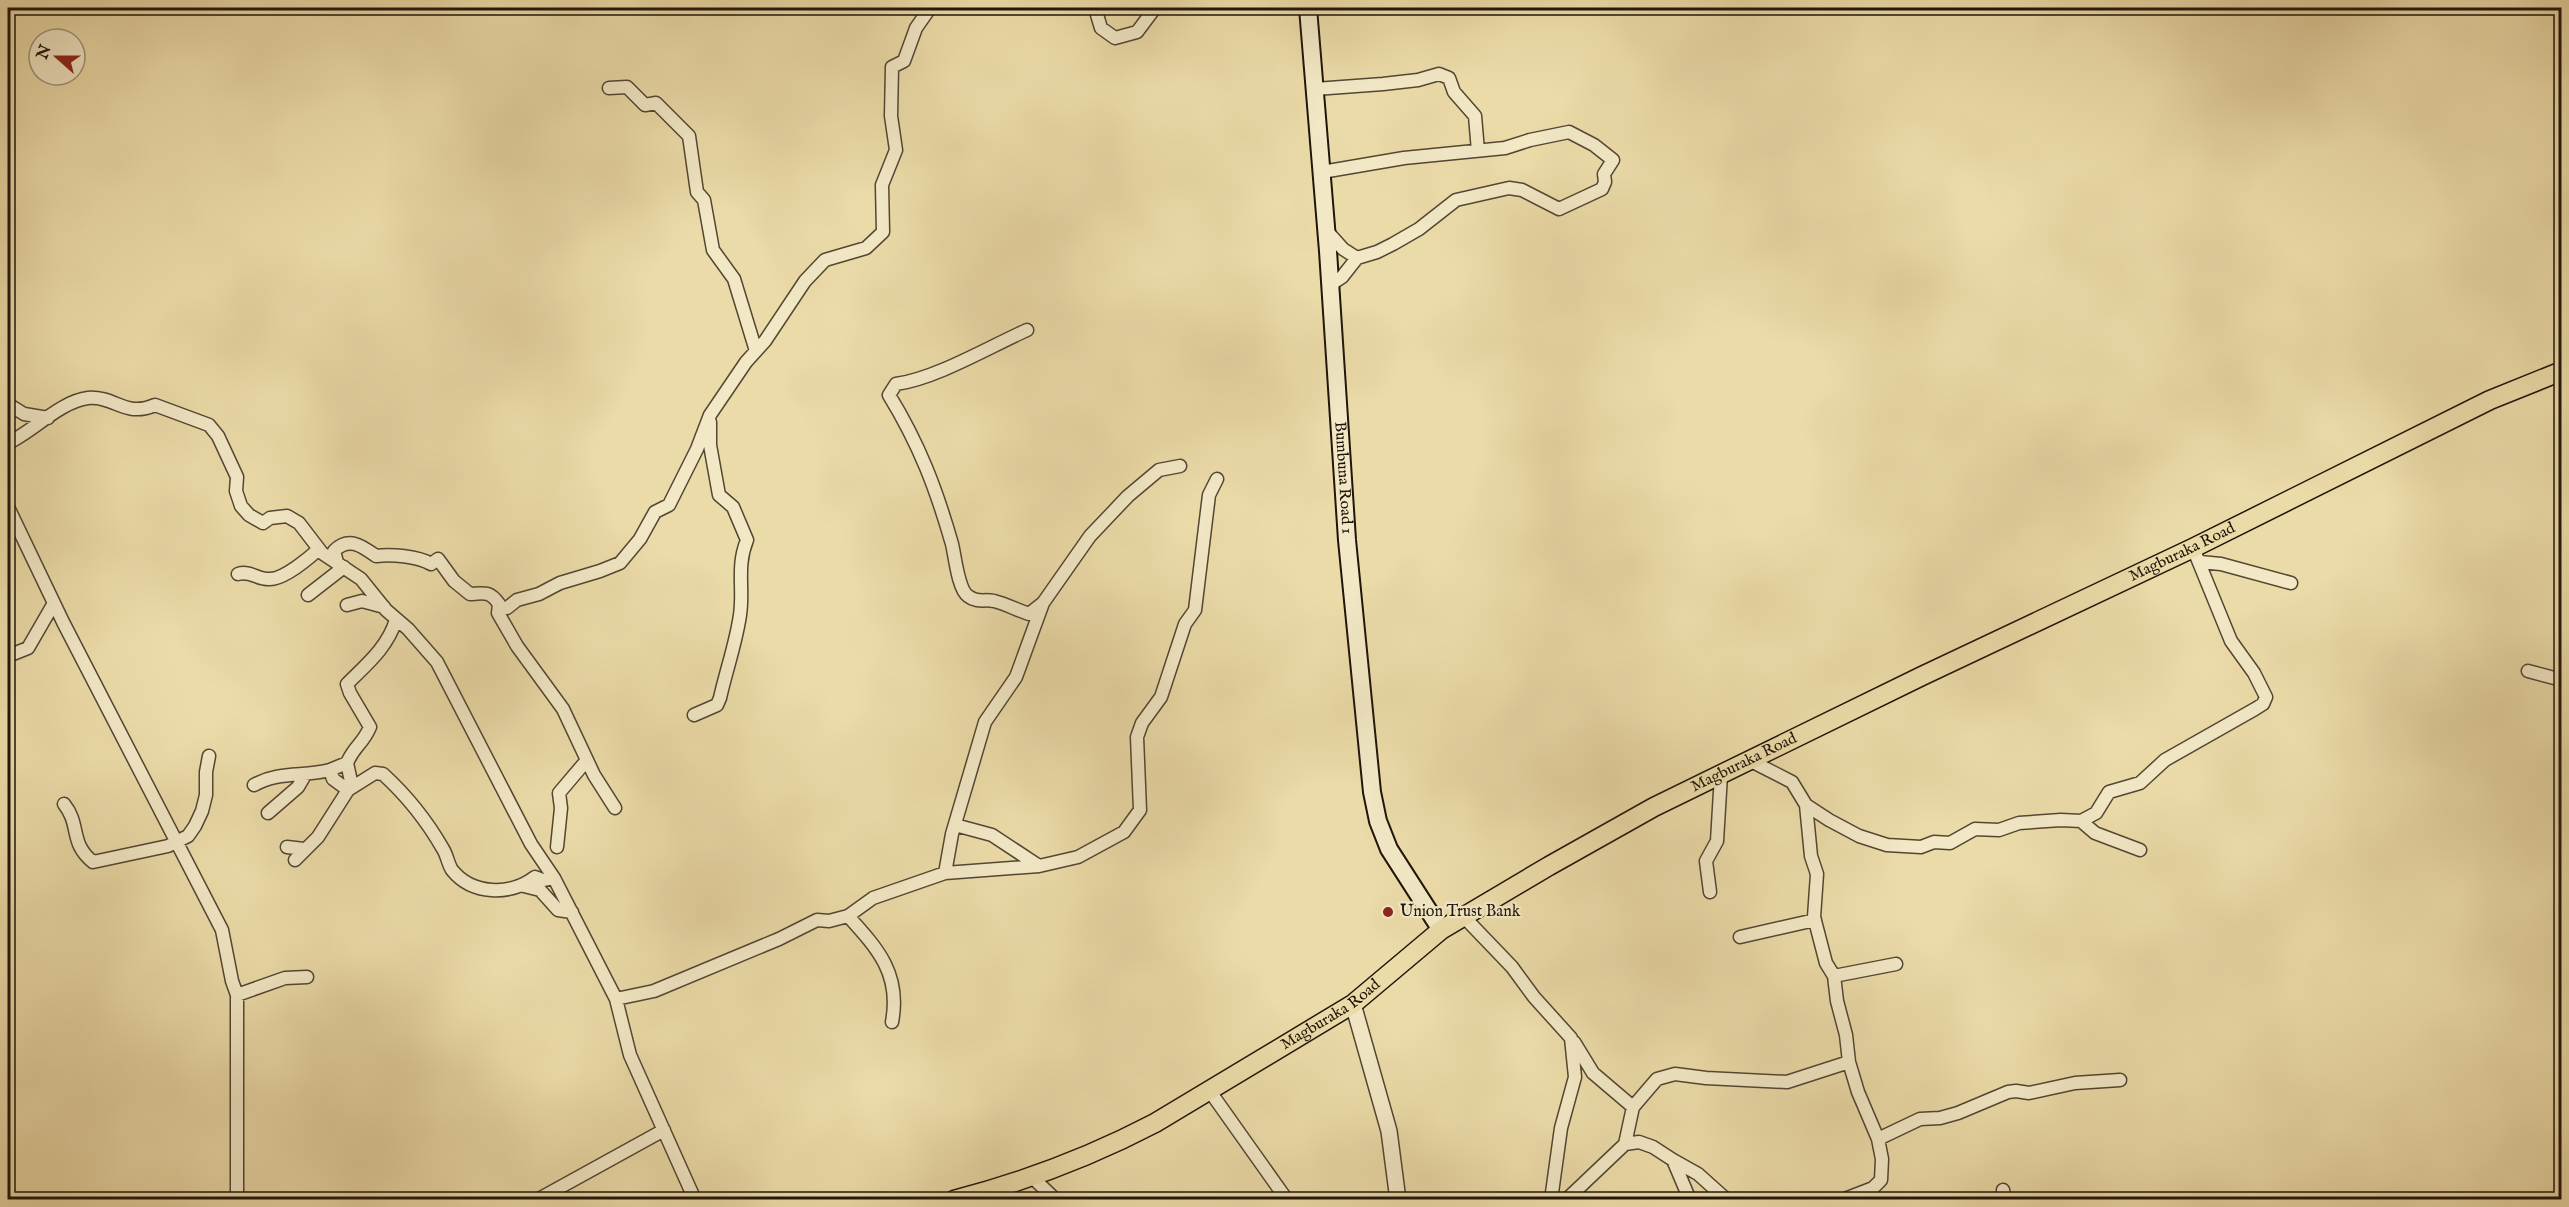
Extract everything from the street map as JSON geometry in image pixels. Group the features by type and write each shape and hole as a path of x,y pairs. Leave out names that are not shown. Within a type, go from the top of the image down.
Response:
{"main road":[{"name":"Bumbuna Road 1","path":"1308,8 1322,172 1347,540 1372,792 1378,821 1389,849 1441,930"},
{"name":"Magburaka Road","path":"954,1200 973,1197 1032,1177 1123,1140 1353,1004 1441,930 1654,807 1749,760 2197,555 2490,400 2562,371"}],"street":[{"path":"498,608 507,608 517,600 539,594 560,582 620,563 640,539 655,512 669,505 697,449 710,415 736,375 765,341 805,281 825,260 866,248 883,232 882,185 896,150 891,116 892,67 904,61 916,28 930,8"},
{"path":"1095,8 1101,28 1115,38 1137,32 1155,8"},
{"path":"1315,89 1383,84 1439,74 1449,78 1454,92 1475,116 1478,151"},
{"path":"609,88 627,87 645,105 656,103 689,136 697,192 704,200 713,250 734,279 756,351"},
{"path":"1322,172 1404,158 1505,148 1569,132 1587,140 1613,160 1604,174 1605,182 1602,189 1559,209 1522,190 1509,188 1456,200 1419,229 1377,252 1357,258 1342,277 1330,285"},
{"path":"1326,230 1343,249 1357,258"},
{"path":"1027,330 912,382 896,384 889,395 911,433 936,489 959,570 960,585 966,595 980,602 992,600 1029,614"},
{"path":"8,444 48,418 86,398 104,399 142,411 155,405 209,425 218,436 237,477 236,491 241,506 249,515 263,523 270,518 287,516 299,523 319,549 361,579 396,620 408,629 437,662 531,844 554,878 616,999 630,1055 695,1200"},
{"path":"8,404 24,414 48,418"},
{"path":"694,715 717,705 720,698 740,614 739,576 742,552 747,540 733,507 719,495 710,445 710,415"},
{"path":"945,873 955,825 985,722 1016,677 1043,603 1090,536 1128,496 1159,470 1180,466"},
{"path":"616,999 654,991 770,943 817,920 829,921 848,915 873,898 945,873 1039,866 1078,857 1124,832 1140,810 1137,737 1142,723 1161,697 1185,624 1196,610 1209,495 1217,479"},
{"path":"8,507 54,603 222,930 237,995 237,1200"},
{"path":"340,565 334,551 352,542 358,543 376,556 424,560 431,564 438,559 454,581 470,594 487,592 493,596 498,613 517,646 563,709 587,760 615,808"},
{"path":"238,574 245,572 270,580 277,578 305,562 319,549"},
{"path":"2197,555 2291,583"},
{"path":"1806,805 1858,836 1900,848 1921,847 1943,841 1950,843 1976,828 1999,830 2019,823 2081,821 2096,813 2109,792 2140,783 2165,760 2263,704 2266,697 2254,673 2231,641 2197,555"},
{"path":"308,596 340,565"},
{"path":"346,604 362,601 384,607"},
{"path":"8,657 28,648 54,603"},
{"path":"1029,614 1043,603"},
{"path":"1029,614 1032,633"},
{"path":"295,860 318,837 352,786 347,763 352,750 364,741 370,727 347,684 380,653 396,620"},
{"path":"2528,671 2562,680"},
{"path":"64,804 75,823 74,835 84,855 93,862 168,846 188,836 202,811 210,756"},
{"path":"557,847 561,808 559,793 587,760"},
{"path":"1749,760 1792,782 1806,805 1811,856 1816,873 1815,920 1826,963 1834,976 1849,1062 1861,1101 1878,1139 1882,1159 1881,1180 1873,1188 1842,1200"},
{"path":"254,785 284,775 305,775 330,770 347,763"},
{"path":"330,770 333,779 348,790"},
{"path":"348,790 375,773 382,774 405,794 443,849 452,869 470,884 489,892 524,886 540,890 558,910 572,912"},
{"path":"268,813 298,787 305,775"},
{"path":"1710,892 1706,861 1717,840 1721,775"},
{"path":"2081,821 2095,833 2140,850"},
{"path":"955,825 992,835 1039,866"},
{"path":"287,847 304,849"},
{"path":"524,886 534,877 543,880 554,878"},
{"path":"848,915 888,966 896,1003 892,1022"},
{"path":"1465,918 1512,967 1534,997 1571,1038 1593,1073 1633,1107"},
{"path":"1740,937 1815,920"},
{"path":"1834,976 1896,964"},
{"path":"237,995 285,978 307,977"},
{"path":"1353,1004 1389,1131 1398,1200"},
{"path":"1551,1200 1561,1128 1575,1077 1571,1038"},
{"path":"1566,1200 1625,1144 1633,1107 1657,1078 1675,1074 1787,1082 1849,1062"},
{"path":"1878,1139 1920,1119 1940,1118 1958,1113 2008,1092 2029,1093 2075,1083 2120,1080"},
{"path":"1209,1090 1287,1200"},
{"path":"537,1200 664,1130"},
{"path":"1625,1144 1639,1142 1653,1146 1698,1174 1727,1200"},
{"path":"1673,1160 1690,1200"},
{"path":"1032,1177 1056,1200"}],"place":[{"name":"Union Trust Bank","path":"1388,912"}]}
